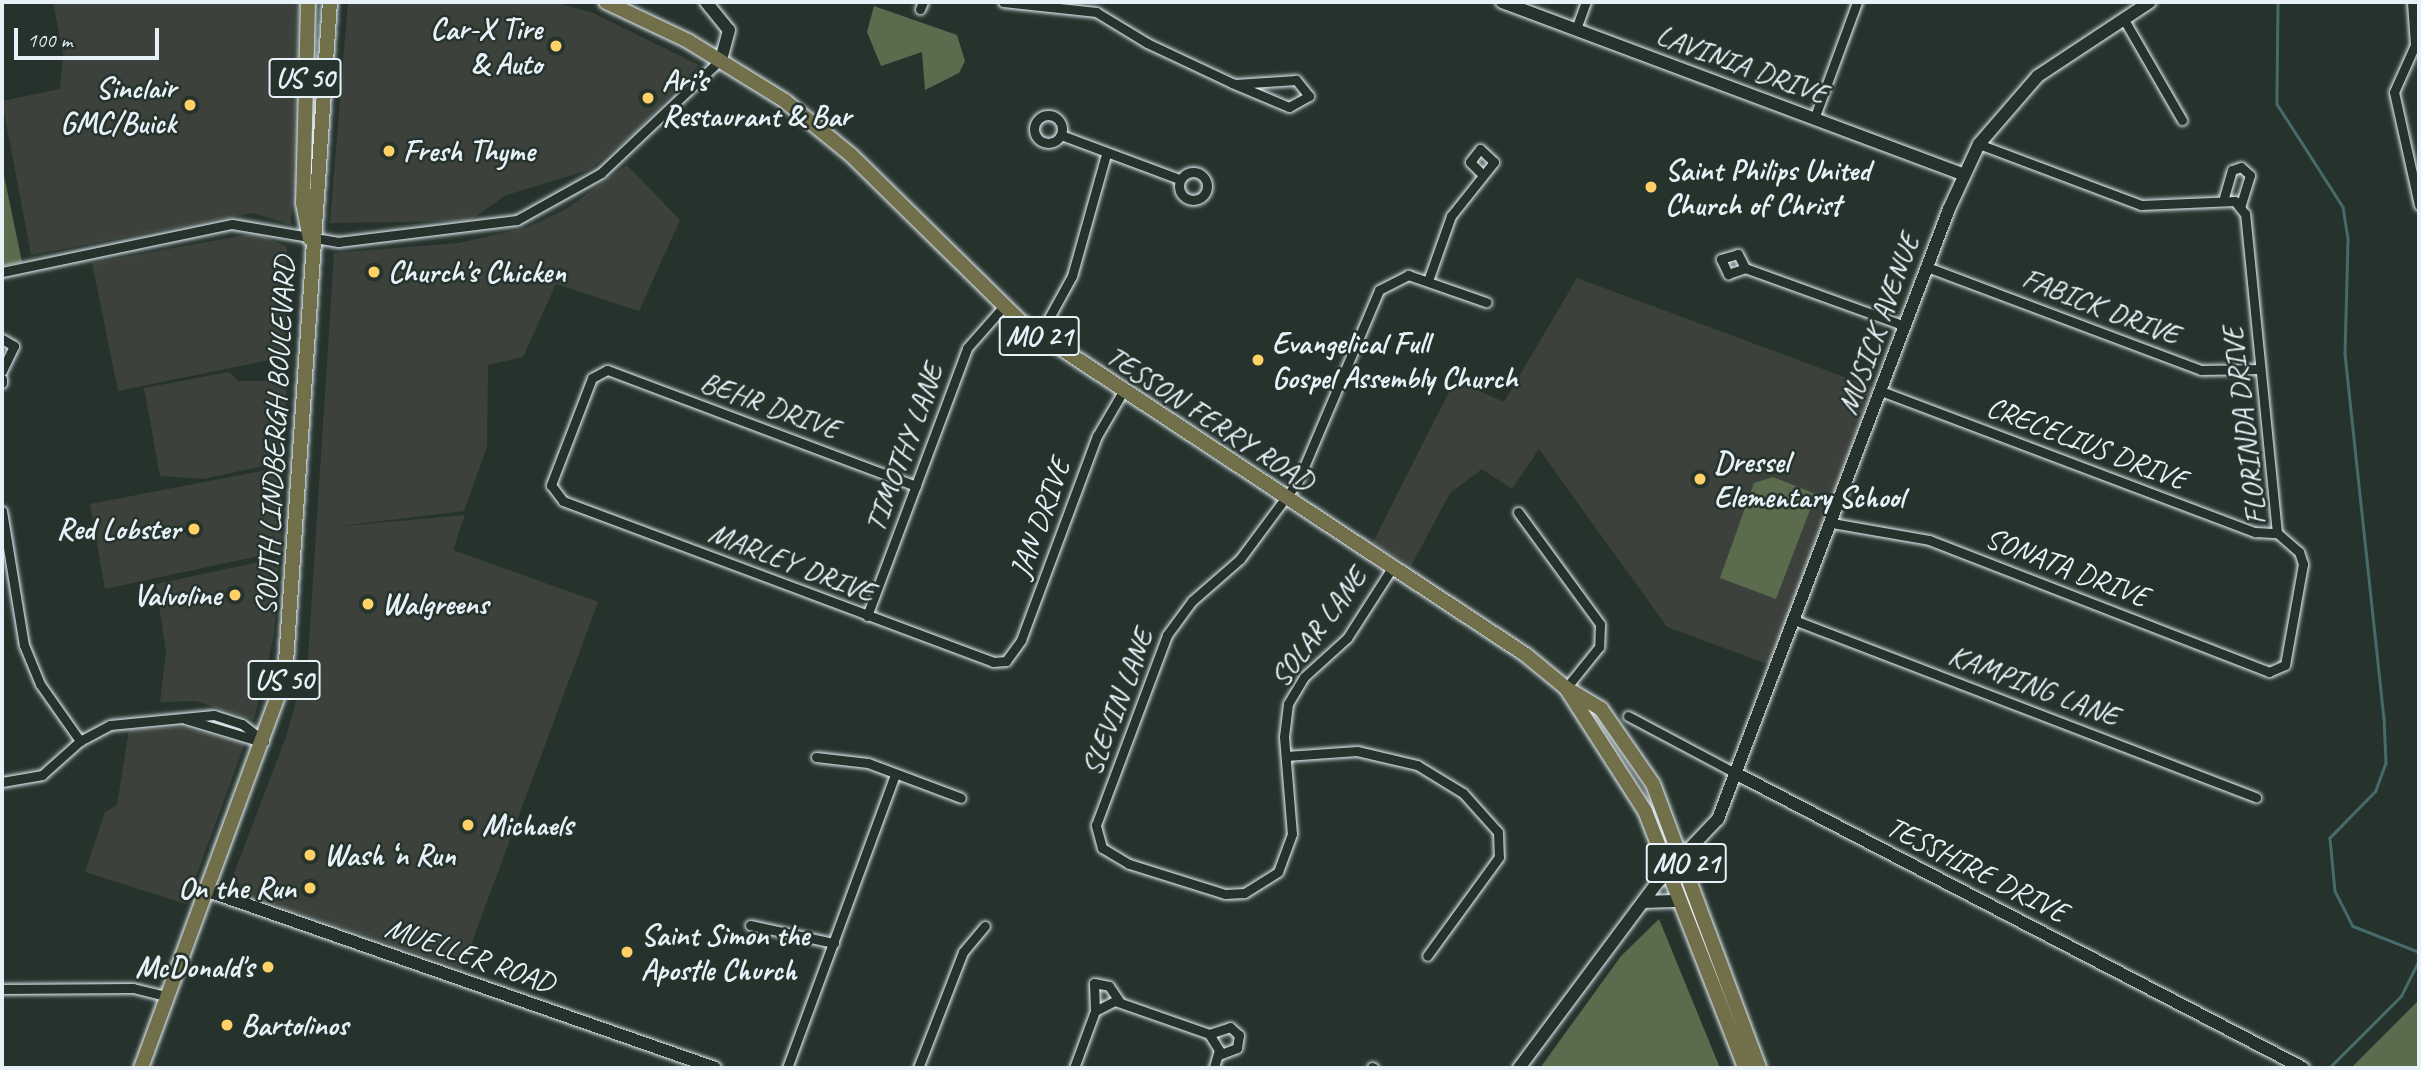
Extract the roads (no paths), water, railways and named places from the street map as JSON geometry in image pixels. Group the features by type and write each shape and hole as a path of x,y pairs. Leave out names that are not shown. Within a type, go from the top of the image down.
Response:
{"main road":[{"name":"SOUTH LINDBERGH BOULEVARD","path":"308,2 303,203 310,241"},
{"name":"SOUTH LINDBERGH BOULEVARD","path":"141,1068 265,743 285,677 293,620 310,241 320,204 330,2"},
{"name":"TESSON FERRY ROAD","path":"606,2 722,59 834,139 1003,307 1039,336 1392,568 1566,688 1592,700 1630,746 1683,854 1759,1068"},
{"name":"TESSON FERRY ROAD","path":"1566,688 1633,787 1669,870 1745,1068"}],"street":[{"path":"2,272 232,224 310,241 446,233 504,224 550,207 613,163 722,59 729,30 706,2"},
{"path":"1003,2 1096,12 1235,84 1289,107 1309,96 1296,80 1235,84"},
{"name":"LAVINIA DRIVE","path":"1502,2 1963,174"},
{"path":"1576,29 1586,2"},
{"path":"1814,118 1857,2"},
{"name":"MUSICK AVENUE","path":"1519,1068 1643,902 1683,854 1714,825 1737,774 1963,174 1979,144 2038,76 2150,2"},
{"path":"2412,2 2415,44 2394,92 2414,158 2419,205"},
{"path":"2123,18 2182,120"},
{"path":"1061,135 1179,179"},
{"path":"1979,144 2141,205 2223,201 2237,204"},
{"path":"1039,336 1072,276 1106,154"},
{"name":"FLORINDA DRIVE","path":"2223,201 2232,170 2241,167 2250,175 2237,204 2260,369 2277,533 2299,552 2303,564 2280,671"},
{"path":"1481,173 1451,216 1429,278 1486,302"},
{"name":"FABICK DRIVE","path":"1927,267 2201,370 2260,369"},
{"path":"1745,268 1905,326"},
{"name":"SLEVIN LANE","path":"1271,879 1244,893 1214,892 1113,858 1097,839 1096,825 1167,635 1192,601 1240,559 1298,481 1379,290 1395,277 1429,278"},
{"name":"TIMOTHY LANE","path":"867,616 967,348 1003,307"},
{"path":"2,339 14,346 2,371"},
{"name":"BEHR DRIVE","path":"563,501 551,485 592,378 607,370 916,486"},
{"name":"CRECELIUS DRIVE","path":"1881,391 2255,533 2277,533"},
{"name":"JAN DRIVE","path":"1006,661 1021,640 1097,436 1122,393"},
{"name":"MARLEY DRIVE","path":"563,501 867,616 1006,661"},
{"path":"2,511 24,645 40,684 80,741"},
{"path":"1518,512 1600,624 1599,647 1566,688"},
{"name":"SONATA DRIVE","path":"1832,523 1929,540 2280,671"},
{"name":"SOLAR LANE","path":"1271,879 1292,843 1284,721 1294,690 1347,638 1392,568"},
{"name":"KAMPING LANE","path":"1794,620 2256,797"},
{"name":"TESSHIRE DRIVE","path":"1628,716 2299,1066"},
{"path":"2,782 42,775 80,741 110,725 180,718 225,719 265,743"},
{"path":"1286,756 1357,751 1417,765 1463,793 1498,832 1499,858 1427,956"},
{"path":"816,757 895,774 961,798"},
{"path":"787,1068 895,774"},
{"name":"MUELLER ROAD","path":"208,891 715,1068"},
{"path":"1643,902 1680,901"},
{"path":"750,925 834,943"},
{"path":"918,1068 963,952 985,926"},
{"path":"1074,1068 1095,1011 1094,983 1110,986 1119,1001"},
{"path":"2,989 133,988 168,997"},
{"path":"1095,1011 1108,1002 1119,1001 1209,1034 1230,1027 1239,1035 1237,1048 1218,1049"},
{"path":"1209,1034 1218,1049 1214,1068"}],"waterway":[{"path":"2278,2 2277,104 2343,207 2348,240 2345,354 2384,717 2386,763 2376,791 2330,838 2335,891 2353,926 2419,952"},
{"path":"2329,1068 2401,996 2419,960"}],"place":[{"name":"Car-X Tire & Auto","path":"556,46"},
{"name":"Ari’s Restaurant & Bar","path":"648,98"},
{"name":"Sinclair GMC/Buick","path":"190,105"},
{"name":"Fresh Thyme","path":"389,151"},
{"name":"Saint Philips United Church of Christ","path":"1651,187"},
{"name":"Church's Chicken","path":"374,272"},
{"name":"Evangelical Full Gospel Assembly Church","path":"1258,360"},
{"name":"Dressel Elementary School","path":"1700,479"},
{"name":"Red Lobster","path":"194,529"},
{"name":"Valvoline","path":"235,595"},
{"name":"Walgreens","path":"368,604"},
{"name":"Michaels","path":"468,825"},
{"name":"Wash ‘n Run","path":"310,855"},
{"name":"On the Run","path":"310,888"},
{"name":"Saint Simon the Apostle Church","path":"627,952"},
{"name":"McDonald's","path":"268,967"},
{"name":"Bartolinos","path":"227,1025"}]}
